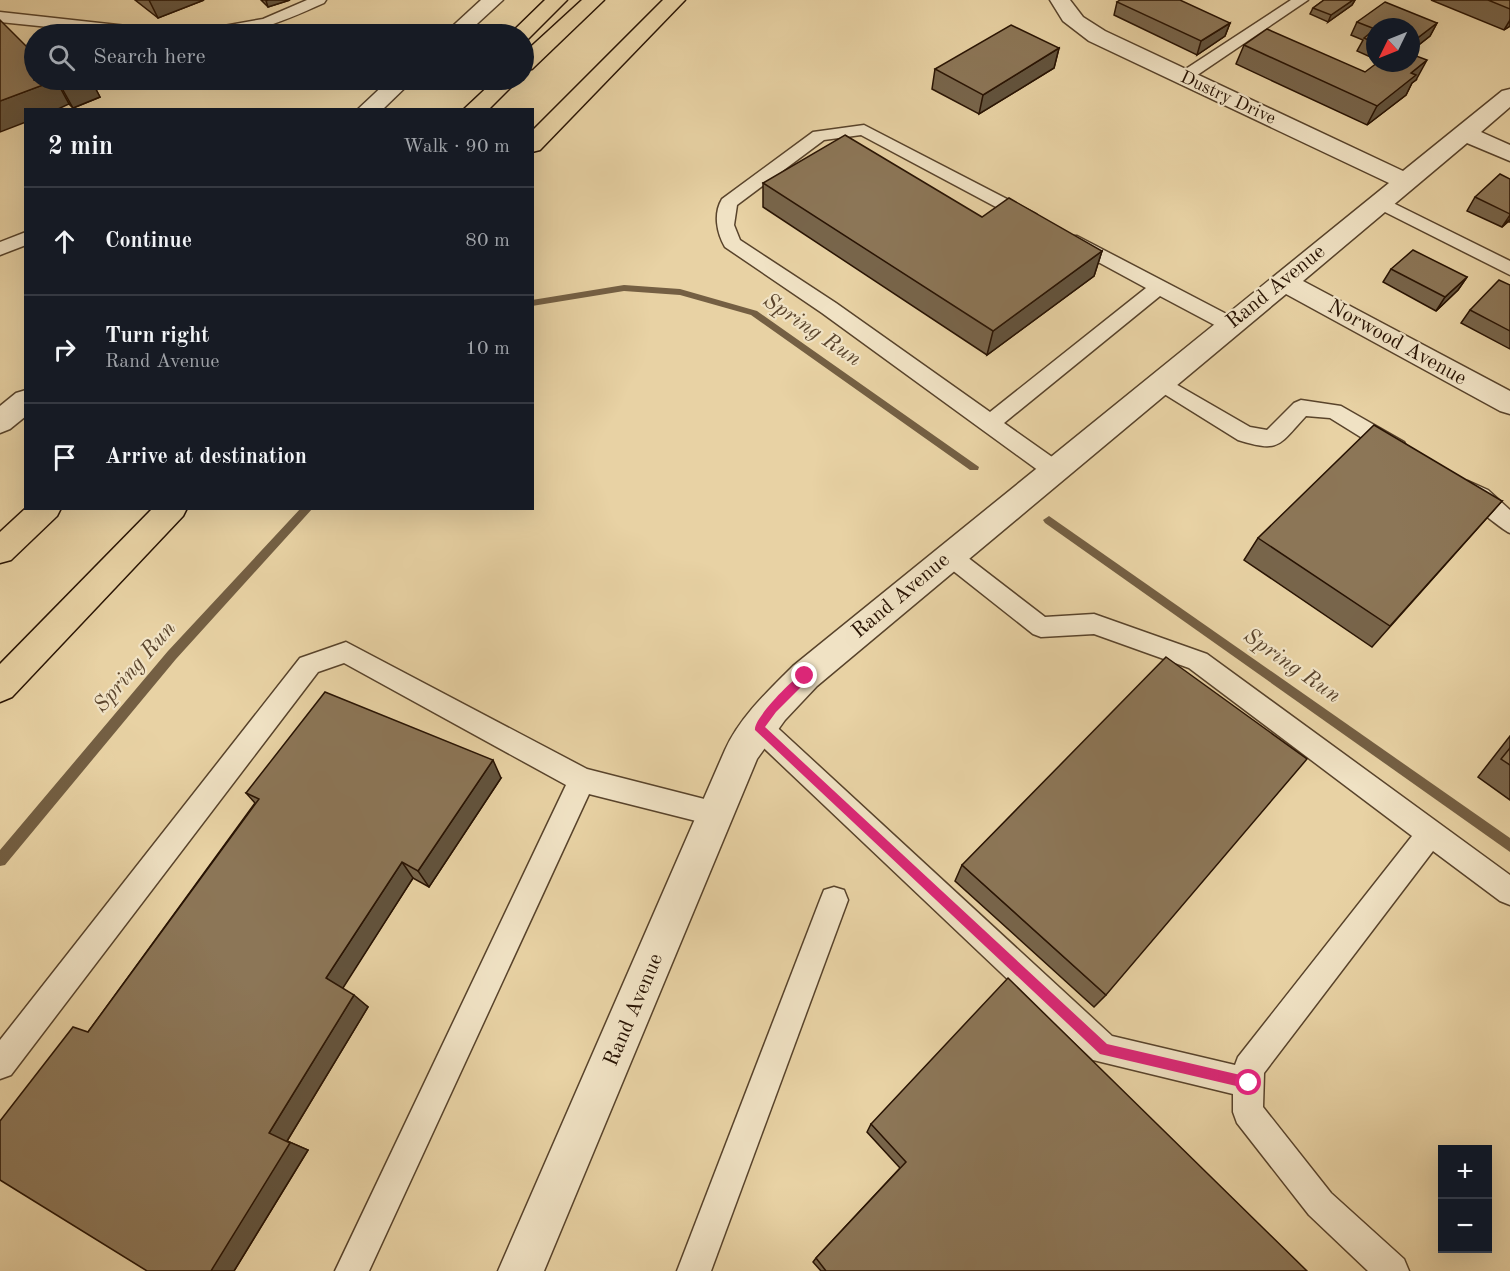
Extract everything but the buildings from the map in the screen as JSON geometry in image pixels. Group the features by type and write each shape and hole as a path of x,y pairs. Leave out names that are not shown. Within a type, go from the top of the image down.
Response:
{"highway":[{"path":"531,24 557,0"},
{"path":"534,55 594,0"},
{"path":"534,143 675,0"},
{"path":"461,108 474,90"},
{"path":"476,108 496,90"},
{"path":"0,551 44,510"},
{"path":"0,687 170,510"}],"street":[{"path":"465,24 493,0"},
{"name":"Dustry Drive","path":"1060,0 1066,13 1079,25 1407,182"},
{"path":"370,108 391,90"},
{"name":"Rand Avenue","path":"521,1271 743,750 773,708 805,676 1510,96"},
{"path":"1465,134 1510,153"},
{"name":"Norwood Avenue","path":"1283,281 1510,404"},
{"path":"0,422 24,402"}],"lane":[{"path":"262,24 319,0"},
{"path":"1184,77 1301,0"},
{"path":"0,17 63,24"},
{"path":"1054,470 830,308 732,243 725,225 728,202 819,136 864,130 1231,325"},
{"path":"1381,203 1510,269"},
{"path":"0,249 24,239"},
{"path":"990,423 1159,287"},
{"path":"1161,382 1245,434 1272,439 1301,408 1334,411 1412,456"},
{"path":"1451,479 1480,496 1510,524"},
{"path":"950,556 1041,627 1094,624 1198,661 1510,892"},
{"path":"0,1064 309,665 346,652 582,780 716,814"},
{"path":"759,727 1104,1049 1249,1083"},
{"path":"352,1271 582,780"},
{"path":"1392,1271 1320,1204 1248,1112 1250,1068 1431,833"},
{"path":"694,1271 834,900"}],"waterway":[{"name":"Spring Run","path":"534,303 624,288 680,292 754,313 974,467"},
{"name":"Spring Run","path":"0,860 172,655 306,510"},
{"name":"Spring Run","path":"1049,520 1510,846"}],"route":[{"path":"805,676 773,708 759,727 1104,1049 1249,1083"}]}
